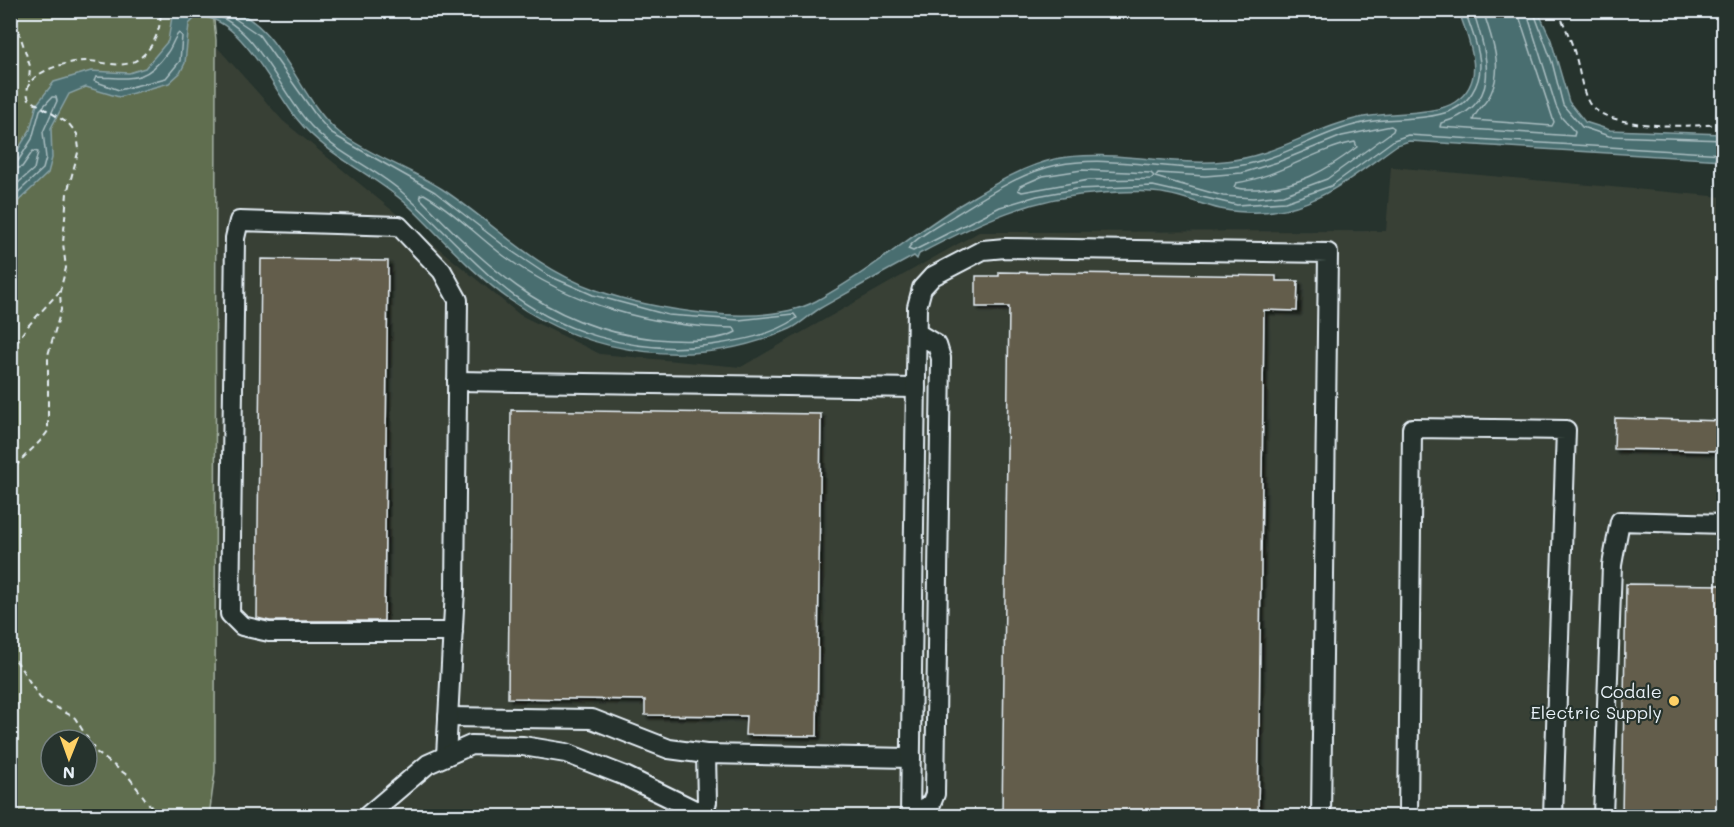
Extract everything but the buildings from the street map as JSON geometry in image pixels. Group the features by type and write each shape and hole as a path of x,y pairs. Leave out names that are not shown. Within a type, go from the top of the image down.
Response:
{"lane":[{"path":"446,756 453,632 458,300 442,271 399,226 239,221 235,238 230,614 242,626 269,632 453,632"},
{"path":"909,816 917,307 922,288 933,276 983,250 1328,253 1322,816"},
{"path":"909,816 931,804 935,794 941,358 937,345 917,333"},
{"path":"457,381 916,388"},
{"path":"1408,816 1412,428 1566,430 1553,816"},
{"path":"1603,816 1612,565 1620,521 1724,524"},
{"path":"913,601 938,601"},
{"path":"448,717 592,719 669,749 706,754 911,758"},
{"path":"367,816 428,764 471,745 523,746 566,753 625,776 705,815 706,754"}],"path":[{"path":"10,476 21,457 41,441 48,431 48,355 61,310 60,291 66,268 63,243 67,193 79,149 77,134 69,124 33,104 26,93 30,66 12,10"},
{"path":"29,82 39,74 72,63 88,61 131,63 141,56 156,38 160,27 160,10"},
{"path":"1558,10 1574,51 1585,94 1597,111 1608,117 1628,121 1696,126 1724,124"},
{"path":"10,352 27,327 60,291"},
{"path":"10,651 40,698 75,718 96,752 128,776 159,816"}],"shaded area":[{"path":"209,38 283,121 520,315 600,354 741,367 979,232 1386,231 1391,167 1723,197 1723,816 205,816"}],"green space":[{"path":"11,11 213,11 216,40 215,772 209,816 11,816"}],"water":[{"path":"220,10 235,12 251,20 265,32 314,104 340,133 442,189 552,269 596,290 619,297 676,310 707,314 767,314 794,309 816,301 853,279 958,206 1029,167 1055,159 1076,156 1119,156 1183,162 1225,161 1261,154 1346,121 1374,115 1425,111 1447,106 1465,93 1474,71 1471,47 1459,11 1538,11 1551,40 1569,102 1585,122 1610,130 1723,134 1723,160 1409,141 1397,145 1336,188 1295,206 1273,211 1248,212 1220,209 1174,195 1152,192 1103,193 1054,199 1030,205 963,231 919,254 917,259 914,256 819,309 790,329 755,342 719,350 683,353 646,352 575,335 542,320 496,290 397,196 337,155 309,132 297,119 241,40 227,27 212,19 196,17 189,24 185,63 180,73 169,83 119,97 86,87 69,94 51,128 52,158 48,173 11,208 11,161 30,130 37,104 54,82 91,71 129,73 145,68 168,41 173,11"}],"place":[{"name":"Codale Electric Supply","path":"1674,701"}]}
